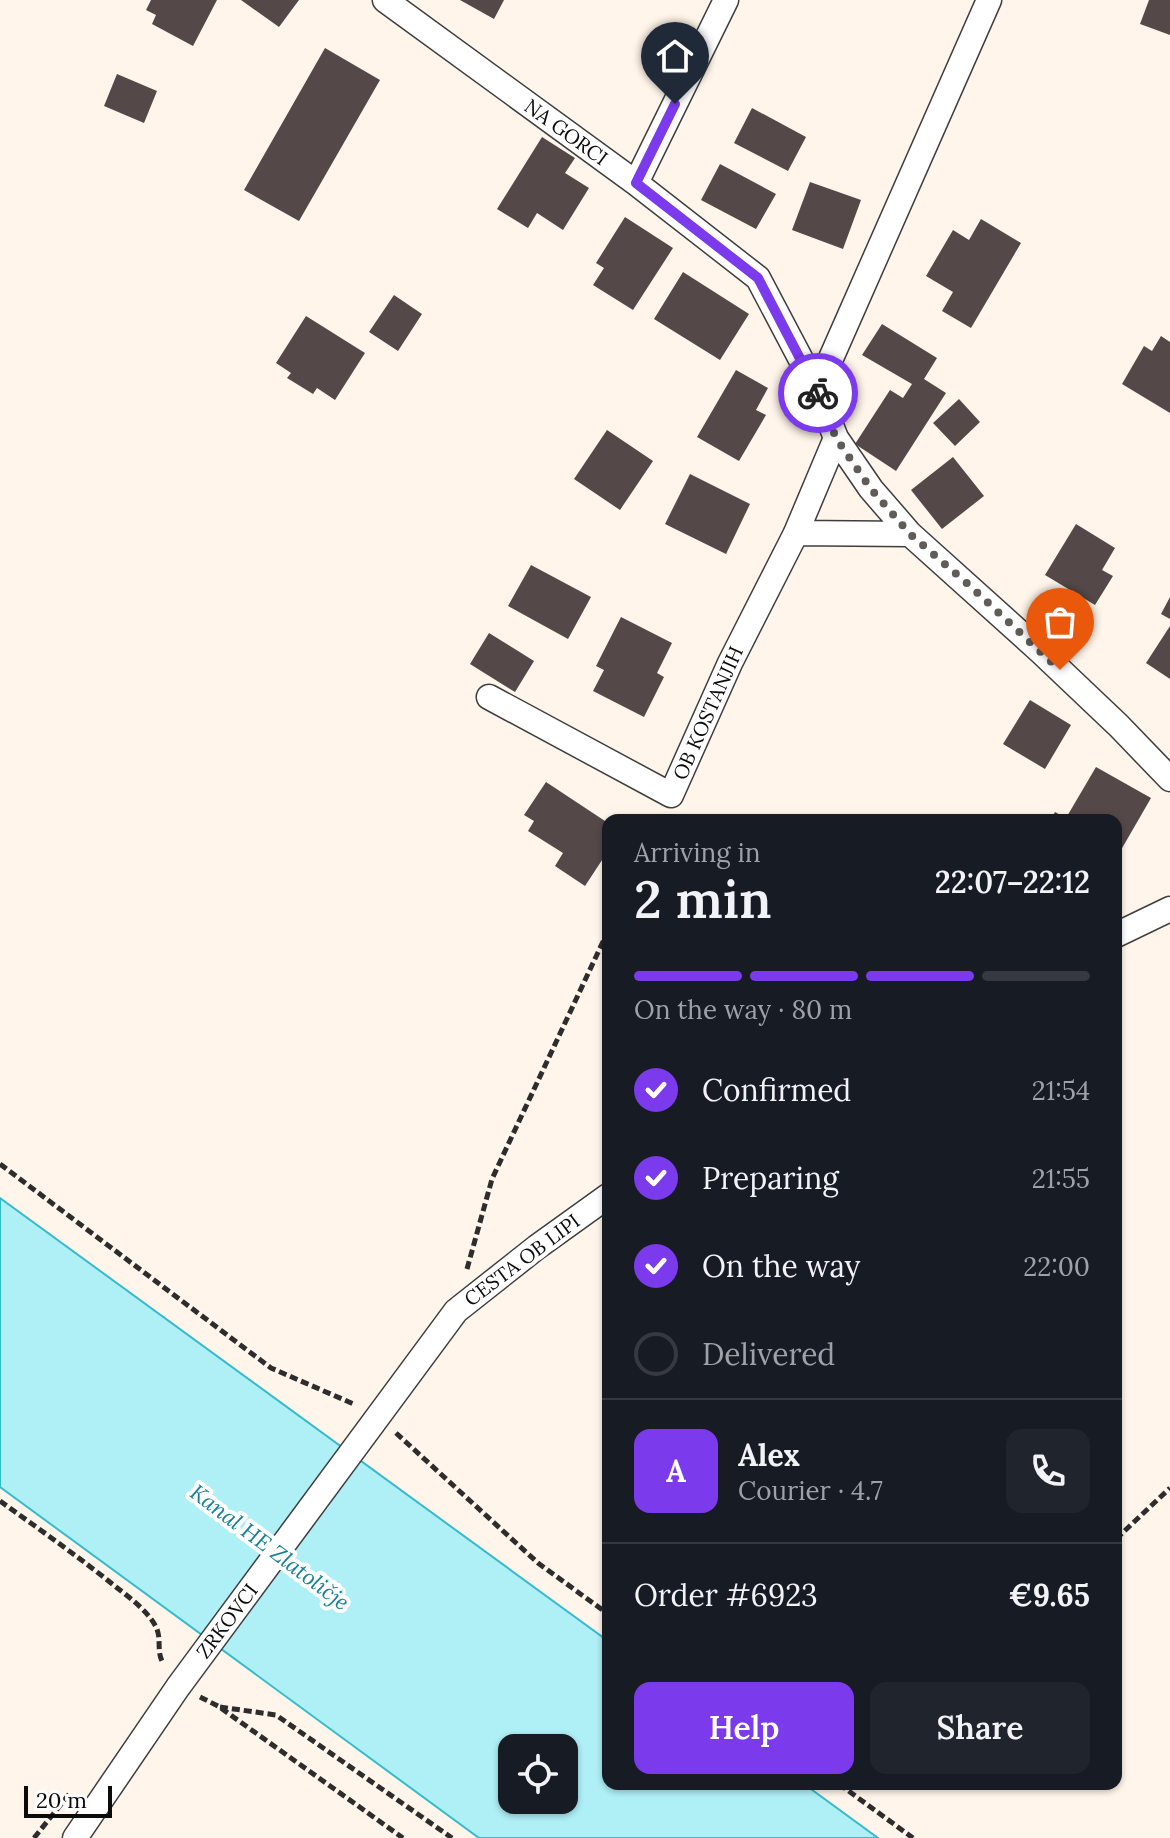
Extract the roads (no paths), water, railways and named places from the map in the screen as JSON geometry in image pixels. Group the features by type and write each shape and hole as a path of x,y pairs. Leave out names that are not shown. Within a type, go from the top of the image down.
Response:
{"street":[{"name":"NA GORCI","path":"385,0 636,183 758,278 817,390 836,438 871,489 910,534 1040,651 1170,779"},
{"path":"636,183 726,0"},
{"path":"817,390 989,0"},
{"name":"OB KOSTANJIH","path":"489,697 671,795 730,663 796,533 836,438"},
{"path":"796,533 910,534"},
{"path":"1122,932 1170,909"},
{"name":"CESTA OB LIPI","path":"380,1415 456,1311 602,1200"},
{"name":"ZRKOVCI","path":"75,1838 178,1687 380,1415"}],"water":[{"name":"Kanal HE Zlatoličje","path":"0,1198 602,1637 602,1790 812,1790 878,1838 479,1838 0,1487"}]}
